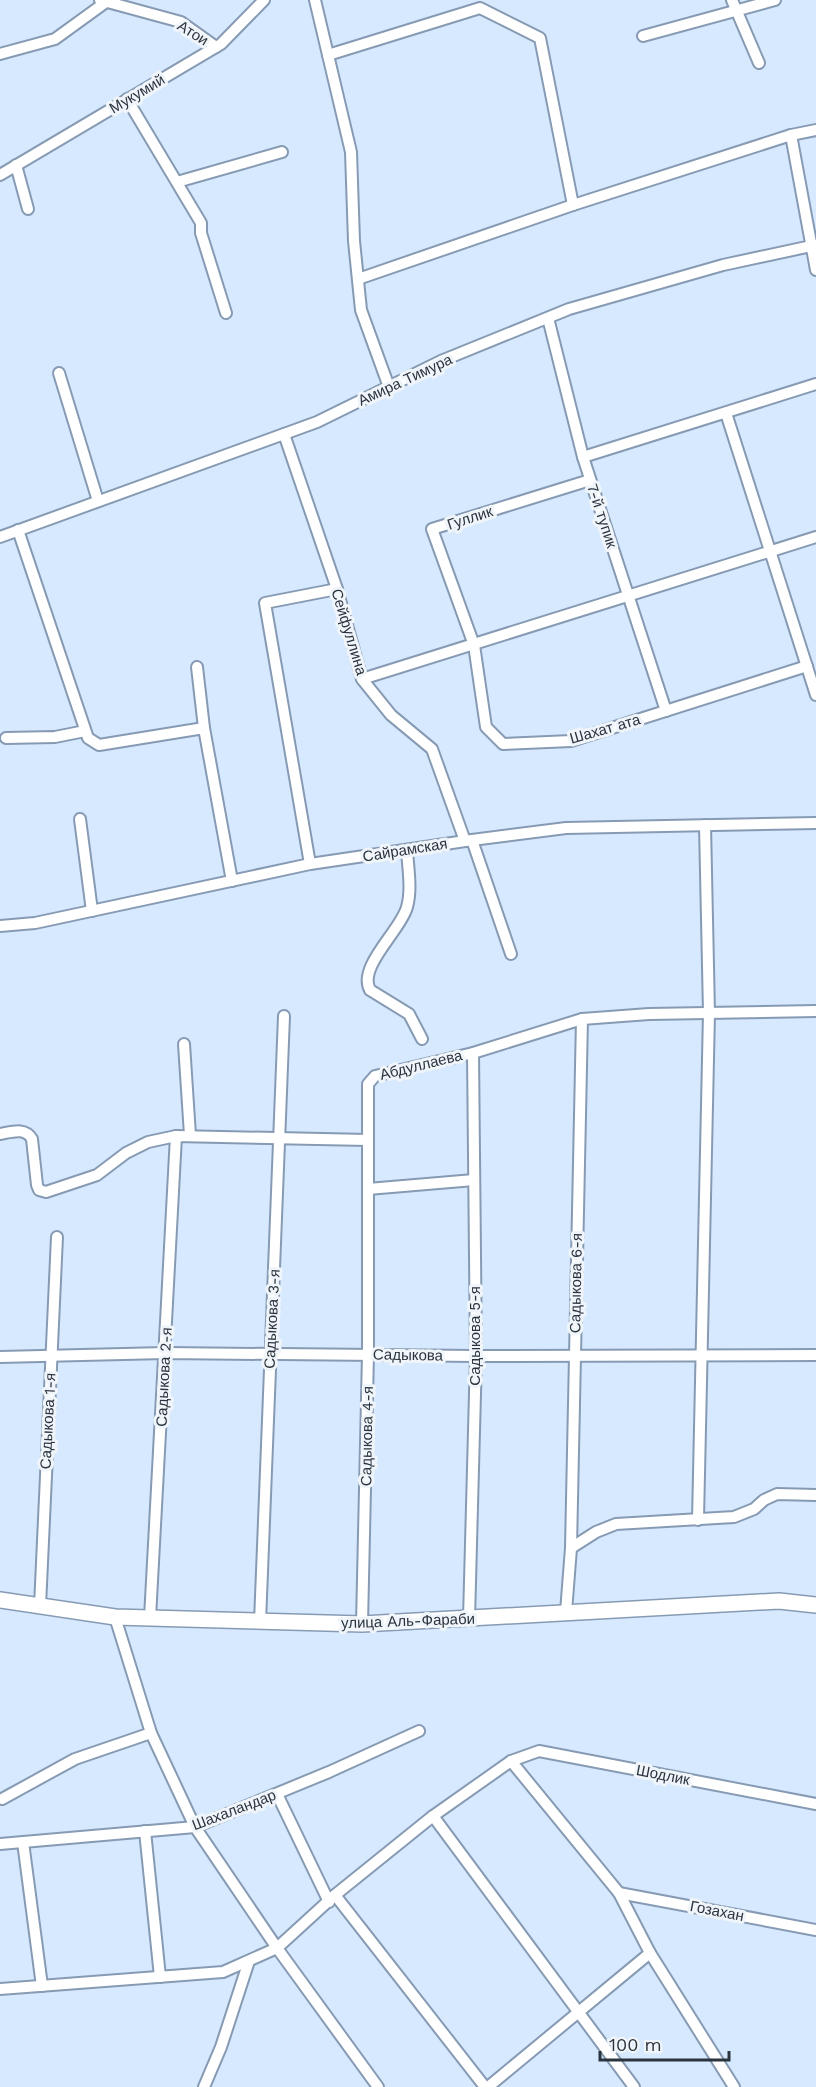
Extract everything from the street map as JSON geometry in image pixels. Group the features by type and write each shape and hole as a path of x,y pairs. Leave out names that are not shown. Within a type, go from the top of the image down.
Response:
{"main road":[{"name":"улица Аль-Фараби","path":"0,1600 115,1617 362,1624 779,1601 816,1605"}],"street":[{"name":"Мукумий","path":"0,175 216,47 264,0"},
{"path":"315,0 351,152 361,310 389,387"},
{"path":"732,0 759,63"},
{"path":"643,36 775,0"},
{"name":"Атои","path":"103,1 181,22 216,47"},
{"path":"0,54 55,39 103,1"},
{"path":"328,55 480,8 540,38 573,205"},
{"path":"127,99 201,223 201,233 226,313"},
{"path":"358,279 573,205 791,135 816,130"},
{"path":"791,135 814,245 816,270"},
{"path":"177,182 282,152"},
{"path":"16,165 28,209"},
{"name":"Амира Тимура","path":"0,537 317,422 441,362 569,309 723,265 814,245"},
{"name":"7-й тупик","path":"548,318 583,457 666,711"},
{"path":"59,373 98,501"},
{"path":"583,457 816,384"},
{"path":"726,413 816,695"},
{"name":"Сейфуллина","path":"284,434 337,589 362,679 391,715 432,749 511,954"},
{"name":"Гуллик","path":"474,645 432,530 590,480"},
{"path":"18,530 88,738 99,745 204,728"},
{"path":"362,679 816,537"},
{"path":"310,864 265,603 337,589"},
{"name":"Шахат ата","path":"474,645 486,727 503,744 571,741 807,666"},
{"path":"197,667 204,728 232,881"},
{"path":"6,738 55,737 86,731"},
{"path":"80,819 92,911"},
{"name":"Сайрамская","path":"0,926 35,923 310,864 468,840 566,828 816,824"},
{"path":"698,1520 709,1013 705,825"},
{"path":"407,850 409,893 407,909 369,970 367,984 370,990 409,1014 422,1039"},
{"name":"Абдуллаева","path":"368,1140 368,1084 375,1076 472,1053 582,1019 816,1011"},
{"name":"Садыкова 3-я","path":"260,1622 284,1016"},
{"name":"Садыкова 6-я","path":"567,1612 571,1548 582,1019"},
{"path":"184,1044 190,1135"},
{"name":"Садыкова 5-я","path":"469,1619 476,1356 472,1053"},
{"path":"0,1134 24,1130 29,1134 32,1139 37,1185 39,1190 46,1192 97,1175 126,1154 148,1142 176,1136 280,1140 368,1140"},
{"name":"Садыкова 2-я","path":"150,1618 176,1136"},
{"name":"Садыкова 4-я","path":"362,1624 368,1354 368,1140"},
{"path":"368,1189 474,1180"},
{"name":"Садыкова 1-я","path":"40,1606 57,1237"},
{"name":"Садыкова","path":"0,1357 165,1353 476,1356 816,1355"},
{"path":"571,1548 596,1532 616,1524 634,1521 734,1517 754,1509 764,1500 777,1494 816,1495"},
{"path":"115,1617 151,1733 195,1827 276,1948 378,2087"},
{"name":"Шахаландар","path":"0,1844 195,1827 277,1794 419,1731"},
{"path":"2,1799 28,1782 75,1759 151,1733"},
{"name":"Шодлик","path":"0,1989 223,1972 276,1948 332,1898 433,1816 511,1761 539,1751 816,1804"},
{"path":"511,1761 619,1893 650,1953 734,2087"},
{"path":"277,1794 332,1898 486,2087 650,1953"},
{"path":"433,1816 580,2011 634,2087"},
{"path":"145,1831 160,1977"},
{"path":"23,1842 42,1986"},
{"name":"Гозахан","path":"619,1893 816,1930"},
{"path":"204,2087 221,2047 249,1960"}]}
